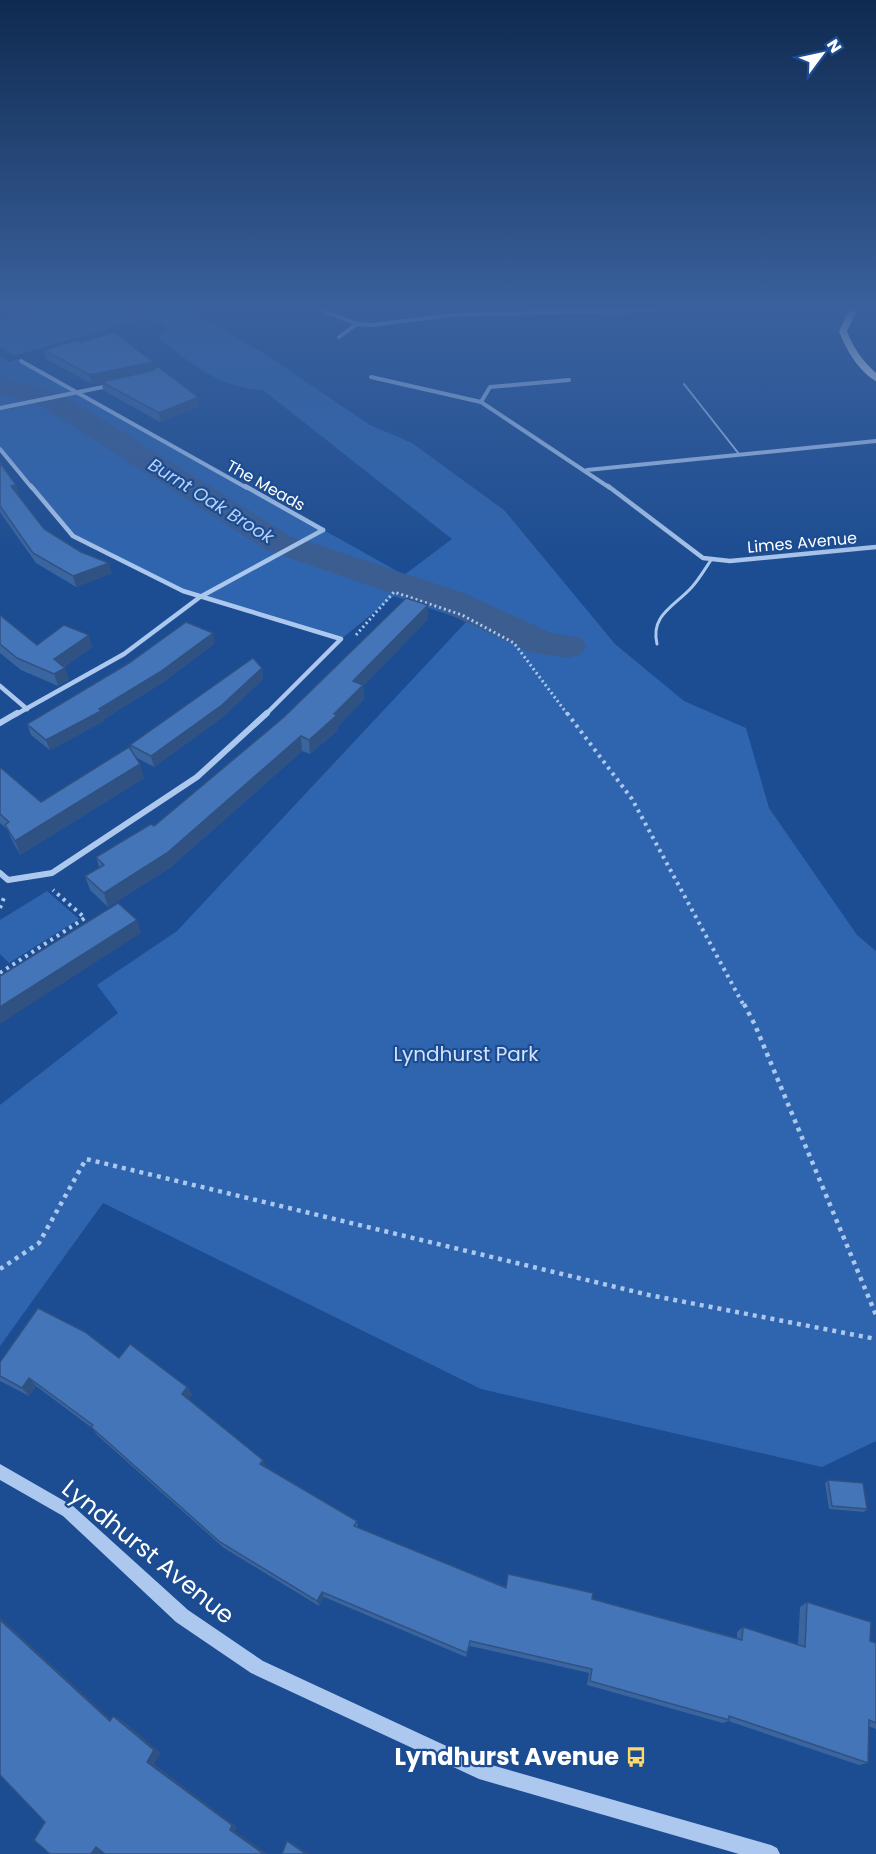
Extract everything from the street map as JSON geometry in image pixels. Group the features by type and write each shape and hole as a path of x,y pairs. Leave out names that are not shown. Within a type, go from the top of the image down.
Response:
{"street":[{"path":"0,408 58,397"},
{"name":"The Meads","path":"82,397 323,530 200,597"},
{"path":"456,397 481,402 586,470 694,553 711,560"},
{"path":"481,402 484,397"},
{"path":"586,470 876,441"},
{"path":"0,449 74,536 200,597 341,639 251,729 197,777 52,873 8,880 0,873"},
{"name":"Limes Avenue","path":"711,560 730,561 876,547"},
{"path":"0,723 124,654 200,597"},
{"path":"0,687 27,709"},
{"name":"Lyndhurst Avenue","path":"0,1472 68,1511 182,1616 257,1667 479,1770 771,1854"}],"lane":[{"path":"694,397 739,454"},
{"path":"657,644 653,633 655,622 688,591 711,560"}],"path":[{"path":"341,639 358,635 394,592 462,615 514,643 632,799 749,1015 876,1315"},
{"path":"0,973 85,918 36,876"},
{"path":"0,1269 39,1243 86,1159 649,1295 876,1339"}],"green space":[{"name":"Lyndhurst Park","path":"0,397 85,397 404,575 452,539 271,397 328,397 370,425 412,443 504,510 615,644 684,701 746,728 769,808 857,935 876,951 876,1441 822,1467 481,1389 103,1203 0,1346 0,1105 118,1013 97,985 177,931 467,621 394,596 340,640 200,597 73,536 0,449"},
{"path":"47,891 79,919 9,963 0,954 0,920"}],"building":[{"path":"129,397 198,397 159,413"},
{"path":"0,463 16,485 11,486 44,529 81,552 109,563 73,576 33,553 0,506"},
{"path":"406,598 428,605 353,681 363,685 334,714 337,715 309,740 301,736 167,853 104,893 85,876 104,865 96,857 151,824 154,826 284,717"},
{"path":"0,615 37,645 64,625 89,635 54,659 65,668 54,674 17,658 0,644"},
{"path":"186,622 213,633 160,672 99,709 101,711 46,740 27,724 129,663"},
{"path":"253,658 262,668 222,705 151,756 130,745"},
{"path":"129,747 140,764 15,841 5,825 9,822 0,814 0,767 41,802"},
{"path":"118,903 137,920 0,1007 0,976"},
{"path":"38,1308 85,1332 119,1358 130,1344 187,1387 182,1394 263,1460 260,1464 357,1521 354,1526 506,1588 508,1574 593,1593 592,1599 742,1640 743,1627 805,1647 807,1602 871,1622 870,1641 876,1643 876,1723 869,1720 868,1763 729,1716 729,1720 590,1681 592,1669 470,1641 467,1653 322,1592 317,1601 220,1542 91,1427 93,1425 29,1378 22,1388 0,1376 0,1362"},
{"path":"828,1480 863,1483 867,1509 832,1506"},
{"path":"0,1620 110,1721 113,1716 154,1750 147,1762 232,1825 230,1830 264,1854 105,1854 96,1847 91,1854 50,1854 34,1840 45,1822 0,1775"},
{"path":"287,1841 306,1854 282,1854"}],"waterway":[{"name":"Burnt Oak Brook","path":"40,397 51,400 278,543 451,601 543,644 567,646"}],"place":[{"name":"Lyndhurst Avenue","path":"636,1757"}]}
